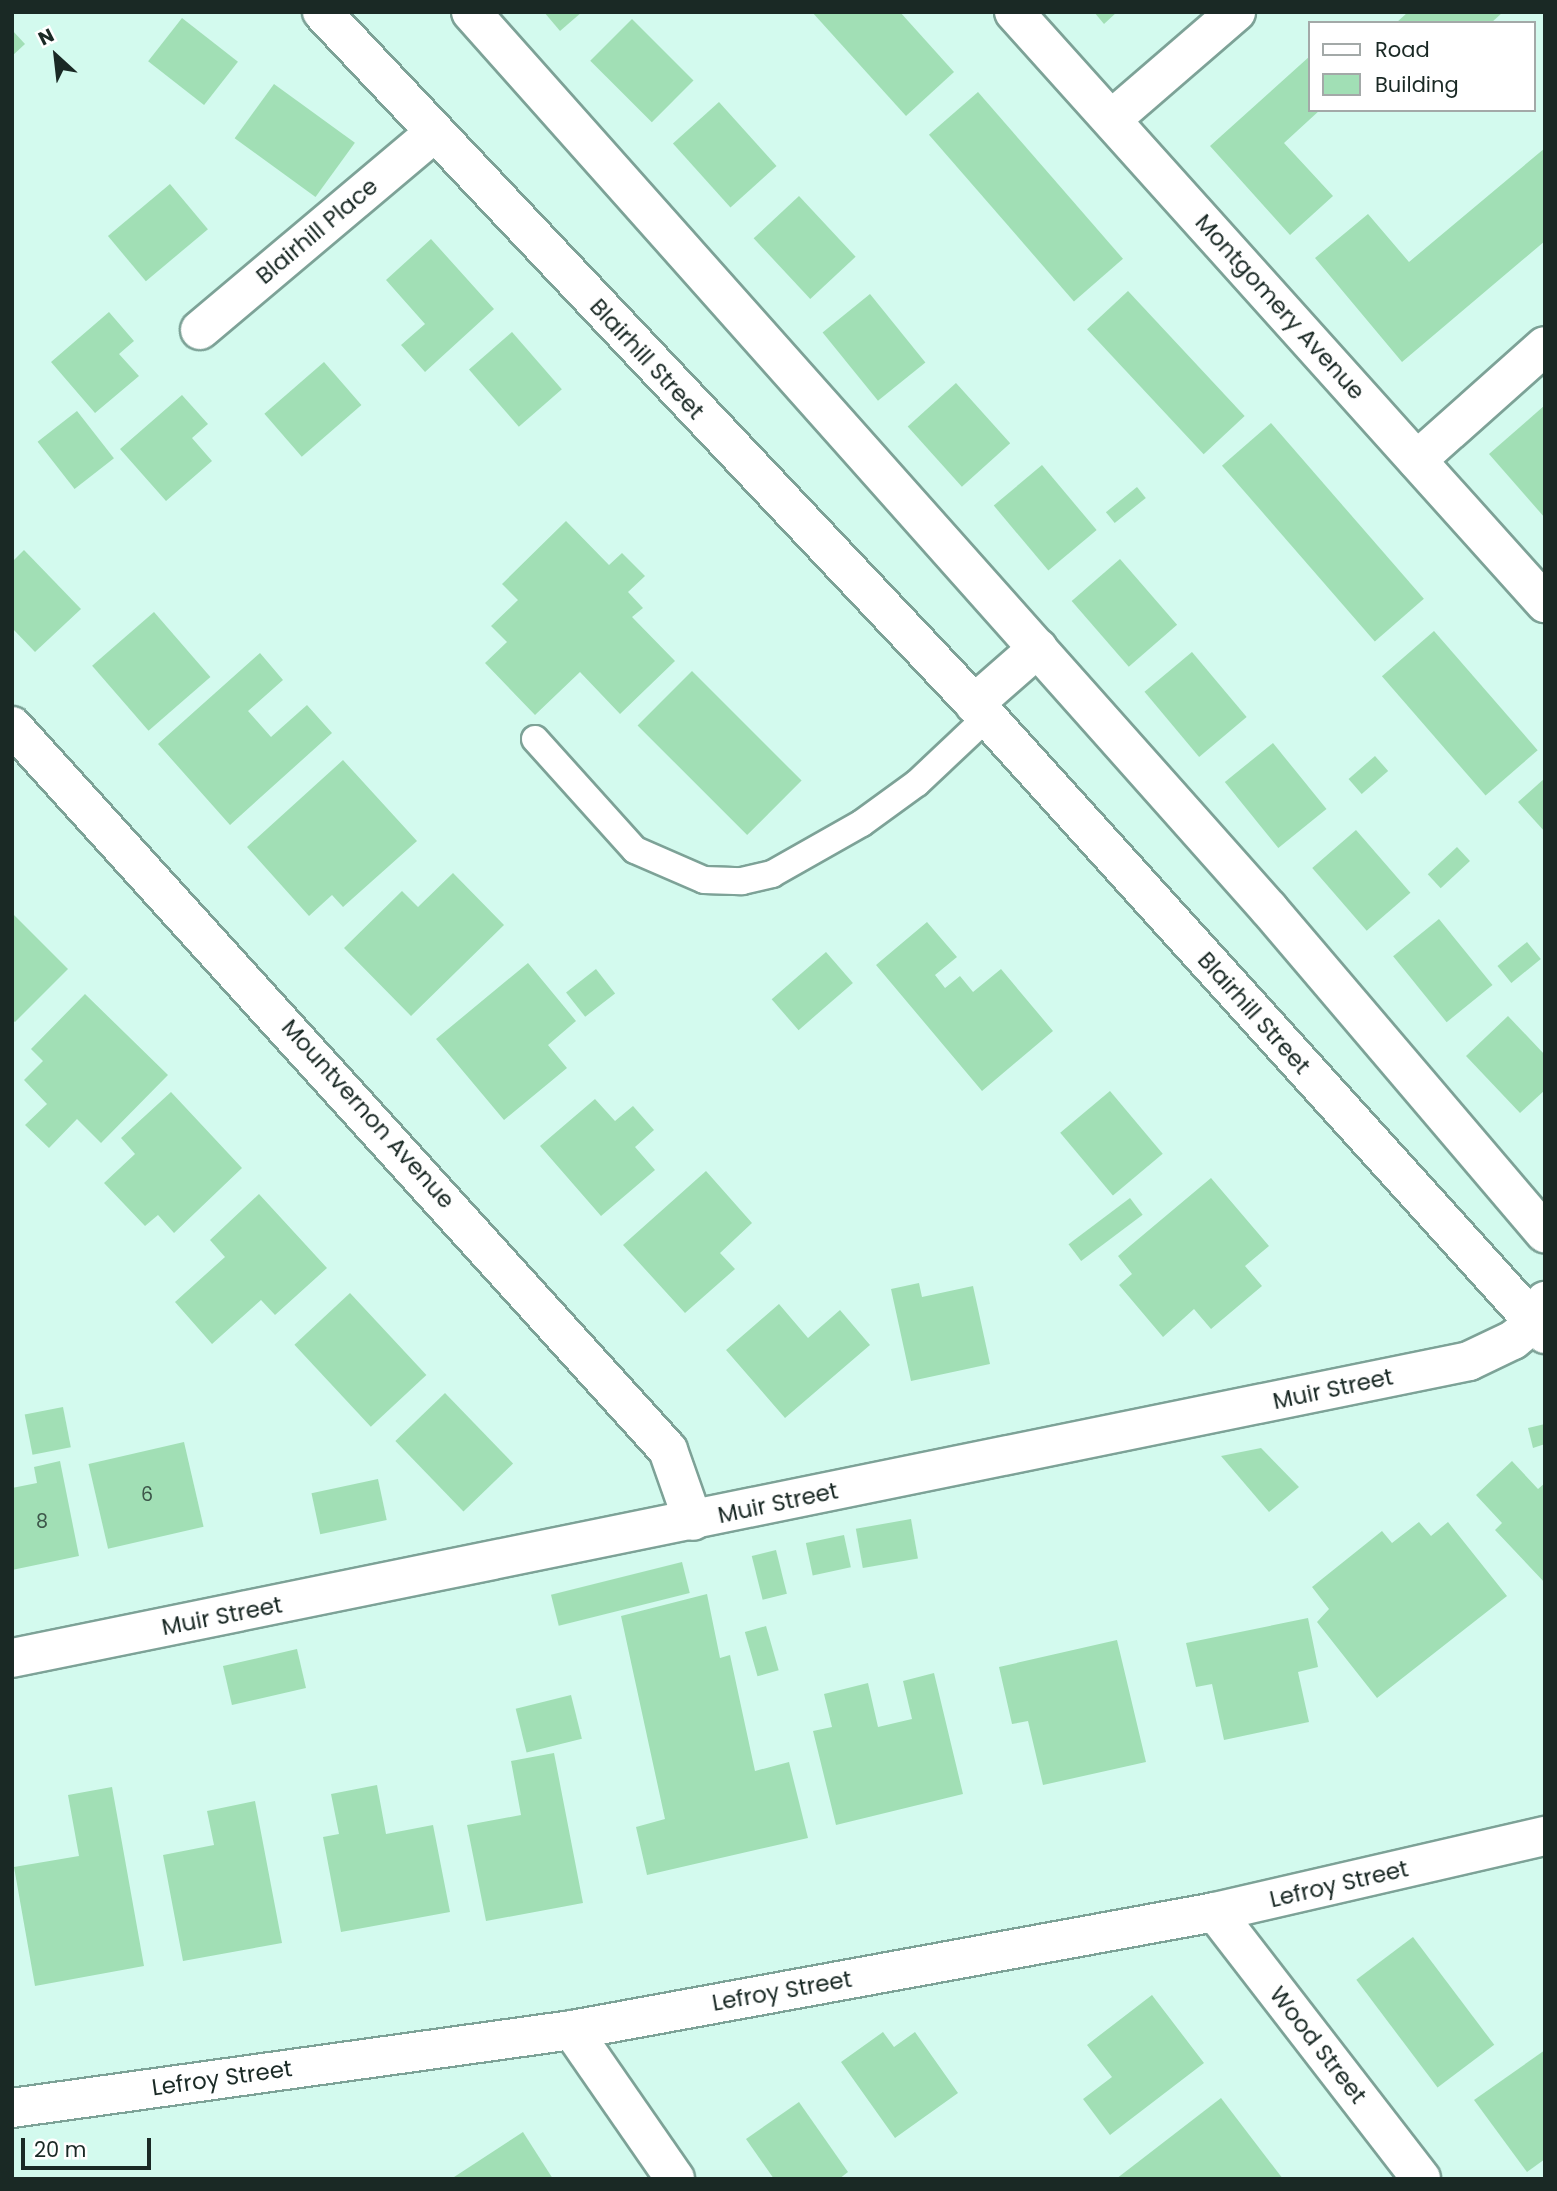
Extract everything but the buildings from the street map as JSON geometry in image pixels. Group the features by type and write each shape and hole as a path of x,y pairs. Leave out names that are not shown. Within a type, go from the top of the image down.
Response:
{"street":[{"name":"Blairhill Street","path":"322,12 981,711 1541,1319"},
{"path":"471,12 1038,648 1545,1233"},
{"name":"Montgomery Avenue","path":"1014,12 1545,603"},
{"path":"1112,119 1236,12"},
{"name":"Blairhill Place","path":"200,330 434,133"},
{"path":"1417,460 1545,346"},
{"path":"981,711 1038,648"},
{"name":"Mountvernon Avenue","path":"12,726 668,1450 693,1521"},
{"name":"Muir Street","path":"12,1658 1469,1361 1541,1319"},
{"name":"Lefroy Street","path":"12,2108 572,2029 1215,1912 1545,1836"},
{"name":"Wood Street","path":"1215,1912 1421,2179"},
{"path":"572,2029 676,2179"}],"lane":[{"path":"535,739 635,850 704,880 742,881 772,874 862,823 917,783 981,711"}]}
